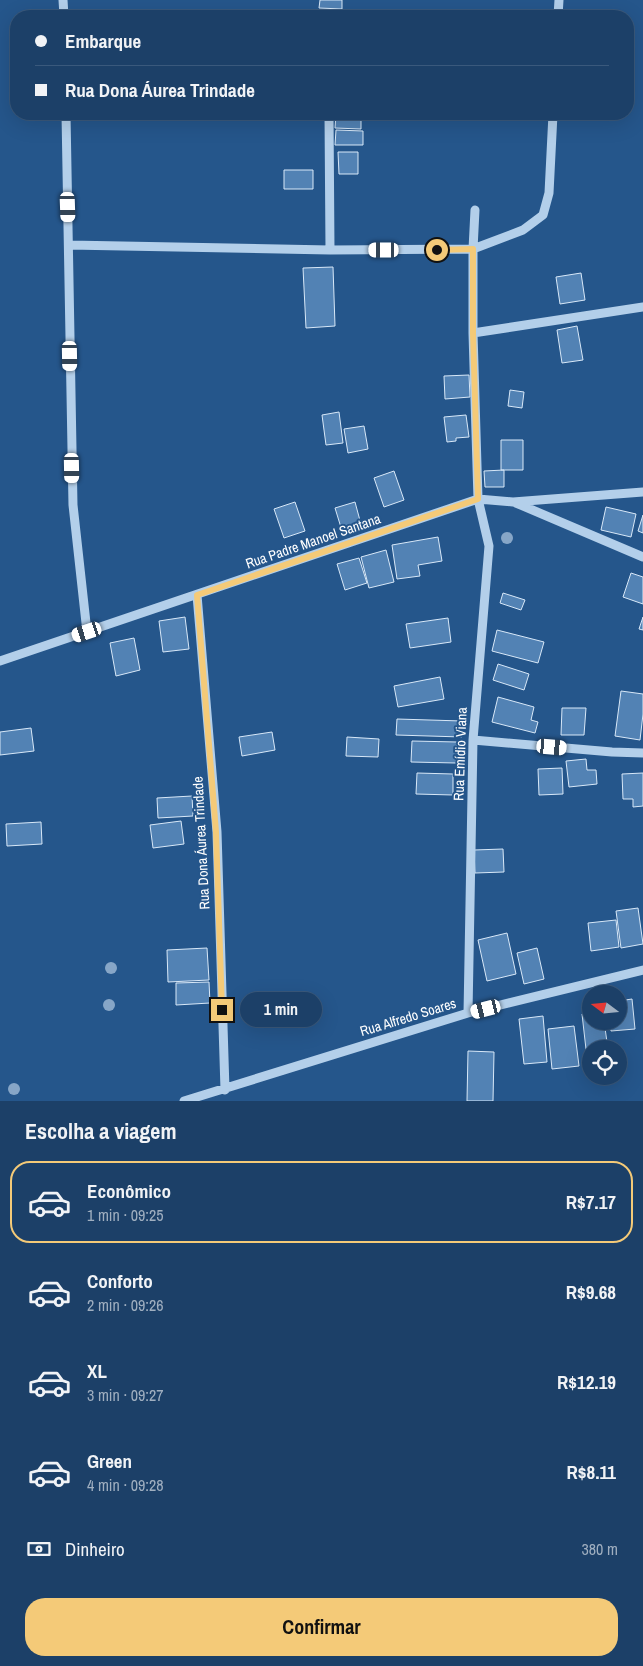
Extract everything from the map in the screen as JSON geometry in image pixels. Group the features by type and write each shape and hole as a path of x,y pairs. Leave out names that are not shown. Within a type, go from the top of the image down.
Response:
{"street":[{"path":"66,120 73,505 87,632"},
{"path":"329,120 330,250"},
{"path":"69,245 330,250 473,249 523,230 543,215 549,193 553,120"},
{"name":"Rua Emídio Viana","path":"468,1013 473,740 489,546 478,499 473,333 475,210"},
{"path":"473,333 643,307"},
{"name":"Rua Padre Manoel Santana","path":"0,661 478,499 513,502 643,492"},
{"path":"513,502 643,557"},
{"name":"Rua Dona Áurea Trindade","path":"197,595 216,832 225,1090"},
{"path":"473,740 643,753"},
{"name":"Rua Alfredo Soares","path":"184,1101 225,1090 468,1013 643,970"}],"building":[{"path":"320,0 342,0 342,9 319,8"},
{"path":"336,120 361,120 361,129 335,128"},
{"path":"336,130 363,131 363,145 335,145"},
{"path":"338,152 358,152 358,174 339,174"},
{"path":"284,170 313,170 313,189 284,189"},
{"path":"333,267 335,326 306,328 303,268"},
{"path":"581,273 585,300 560,304 556,277"},
{"path":"577,326 583,360 562,363 557,330"},
{"path":"469,375 470,397 445,399 444,376"},
{"path":"510,390 524,392 522,408 508,406"},
{"path":"339,412 343,443 326,445 322,415"},
{"path":"466,415 469,437 456,438 456,441 447,442 444,417"},
{"path":"364,426 368,449 348,453 344,429"},
{"path":"501,440 523,440 523,470 501,470"},
{"path":"504,470 504,487 485,487 484,471"},
{"path":"394,471 404,500 384,507 374,478"},
{"path":"295,502 305,531 284,538 274,509"},
{"path":"355,502 362,528 343,534 335,508"},
{"path":"606,507 636,514 631,537 601,530"},
{"path":"643,515 643,533 638,531"},
{"path":"438,537 442,561 418,565 420,576 397,579 392,545"},
{"path":"386,550 394,582 369,588 361,557"},
{"path":"359,558 367,583 345,590 337,564"},
{"path":"631,573 643,577 643,604 623,597"},
{"path":"503,593 525,600 521,610 500,603"},
{"path":"185,617 189,649 163,652 159,621"},
{"path":"643,617 643,630 639,629"},
{"path":"448,618 451,642 410,648 406,624"},
{"path":"497,630 544,642 538,663 492,651"},
{"path":"134,638 140,670 116,676 110,643"},
{"path":"498,664 529,674 524,690 493,680"},
{"path":"440,677 444,699 398,707 394,686"},
{"path":"621,691 643,694 640,740 615,736"},
{"path":"498,697 534,707 531,720 538,722 535,733 492,722"},
{"path":"562,708 586,708 584,735 561,735"},
{"path":"397,719 462,721 462,737 396,735"},
{"path":"31,728 34,751 0,755 0,732"},
{"path":"272,732 275,750 242,756 239,737"},
{"path":"347,737 379,739 378,757 346,756"},
{"path":"412,741 457,742 456,763 411,762"},
{"path":"586,759 587,770 596,770 597,784 569,787 566,761"},
{"path":"562,768 563,794 539,795 538,769"},
{"path":"417,773 453,774 453,795 416,794"},
{"path":"643,773 643,806 633,807 633,799 623,799 622,774"},
{"path":"192,796 193,816 158,818 157,798"},
{"path":"181,821 184,844 153,848 150,825"},
{"path":"41,822 42,844 7,846 6,824"},
{"path":"503,849 504,872 475,873 474,850"},
{"path":"638,908 643,944 621,948 616,911"},
{"path":"616,920 619,947 591,951 588,923"},
{"path":"507,933 516,974 487,981 478,940"},
{"path":"207,948 209,980 168,982 167,950"},
{"path":"537,948 544,979 524,984 517,953"},
{"path":"209,982 210,1003 176,1005 176,983"},
{"path":"632,999 635,1029 628,1030 628,1000"},
{"path":"543,1016 547,1062 524,1064 519,1019"},
{"path":"574,1026 579,1066 552,1069 548,1029"},
{"path":"584,1030 605,1030 607,1040 585,1040"},
{"path":"468,1051 494,1052 493,1101 467,1101"}],"route":[{"path":"222,1010 216,832 197,595 478,499 473,333 473,249 437,250"}]}
